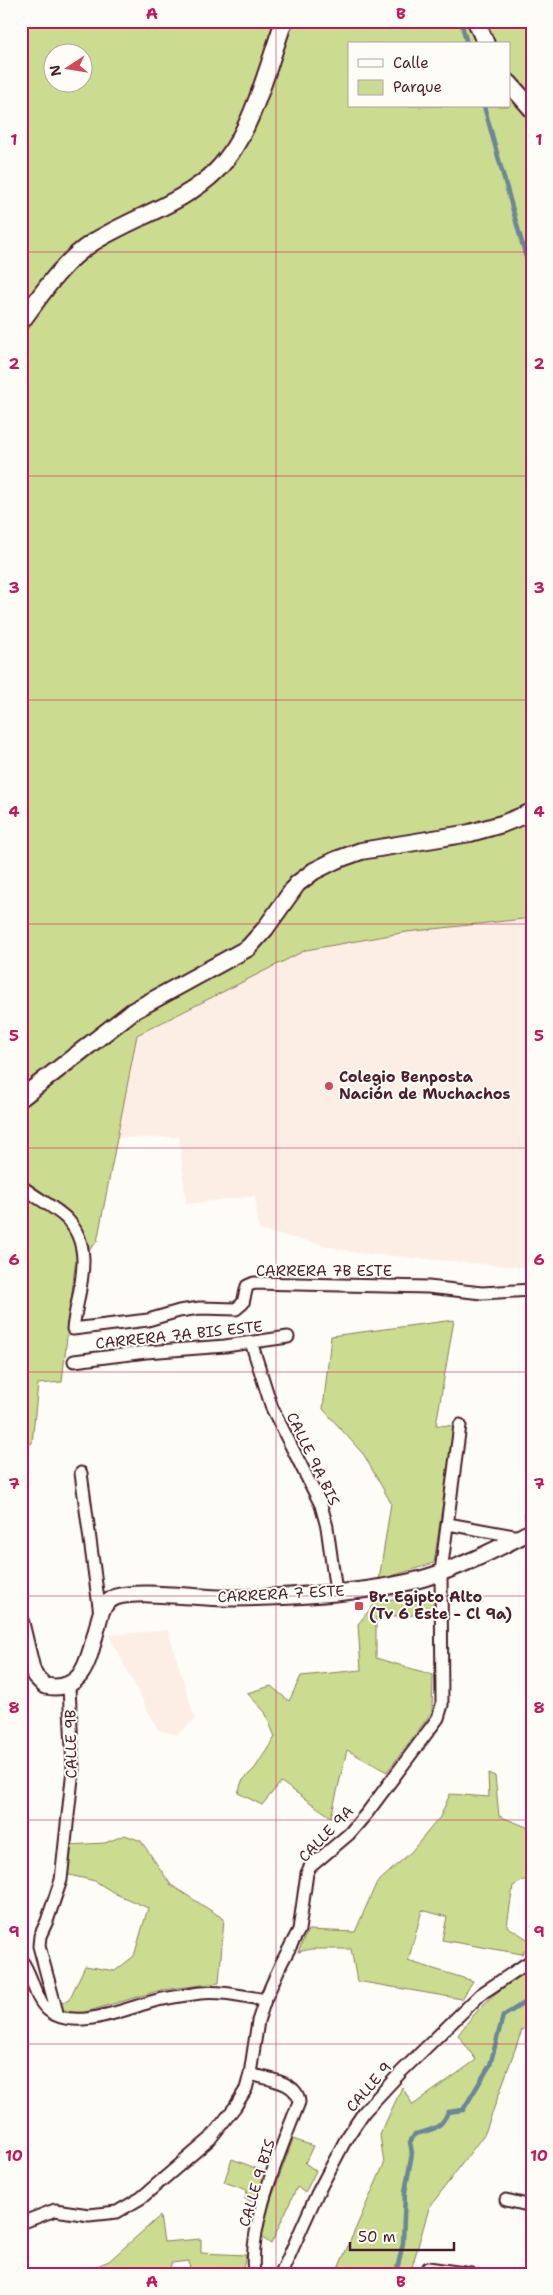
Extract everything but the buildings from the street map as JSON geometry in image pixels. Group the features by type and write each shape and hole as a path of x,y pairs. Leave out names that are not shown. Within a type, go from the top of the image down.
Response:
{"main road":[{"path":"21,322 64,267 90,244 192,190 218,169 240,138 284,21"},
{"path":"476,21 485,42"},
{"path":"510,84 532,109"},
{"path":"21,1098 133,1011 248,948 265,929 297,884 314,871 336,860 361,851 470,834 532,812"}],"street":[{"name":"CARRERA 7B ESTE","path":"21,1186 65,1218 80,1241 84,1265 75,1307 74,1329 148,1320 179,1311 200,1308 236,1309 243,1303 247,1286 254,1283 428,1287 482,1293 532,1290"},
{"name":"CARRERA 7A BIS ESTE","path":"74,1361 288,1337"},
{"name":"CALLE 9A BIS","path":"251,1342 257,1365 279,1423 321,1505 327,1527 336,1592"},
{"name":"CALLE 9A","path":"21,2223 55,2210 100,2215 127,2207 169,2176 210,2139 235,2107 246,2089 258,2021 281,1964 299,1930 303,1890 310,1867 349,1834 367,1813 438,1718 442,1706 441,1572 460,1425"},
{"path":"21,1623 35,1676 45,1686 69,1687 80,1678 97,1630 100,1614 81,1473"},
{"path":"532,1504 532,1517"},
{"name":"CARRERA 7 ESTE","path":"448,1524 526,1534"},
{"name":"CARRERA 7 ESTE","path":"100,1614 107,1602 125,1595 225,1598 336,1592 399,1584 441,1572 526,1534"},
{"name":"CALLE 9B","path":"58,2016 39,1946 40,1936 61,1880 73,1769 69,1687"},
{"path":"21,1960 29,1970 39,2000 47,2009 58,2016 83,2019 159,2000 214,1992 265,2000"},
{"name":"CALLE 9","path":"280,2274 317,2194 346,2139 364,2112 402,2071 481,1994 532,1960"},
{"name":"CALLE 9 BIS","path":"250,2074 290,2086 297,2094 299,2102 261,2213 253,2257 254,2274"},
{"path":"506,2200 532,2206"},
{"path":"428,2268 471,2274"}],"shaded area":[{"name":"Colegio Benposta Nación de Muchachos","path":"532,918 532,1268 357,1253 259,1230 255,1196 186,1204 179,1137 117,1138 137,1036 306,950 407,932"},
{"path":"168,1630 195,1719 177,1735 158,1730 109,1635"}],"green space":[{"path":"21,21 532,21 532,918 407,932 306,950 137,1035 97,1242 75,1265 62,1382 38,1384 32,1443 21,1450"},
{"path":"454,1320 436,1425 454,1426 434,1563 379,1580 391,1503 364,1455 323,1409 331,1336"},
{"path":"434,1592 434,1614 376,1617 376,1658 433,1675 432,1712 387,1772 347,1750 331,1817 281,1782 262,1805 238,1793 242,1781 255,1768 275,1737 265,1712 247,1693 271,1686 289,1701 301,1676 361,1670 358,1624 376,1602"},
{"path":"488,1773 495,1776 499,1816 532,1829 532,1876 513,1886 507,1926 532,1942 522,1954 442,1940 447,1917 422,1910 408,1961 473,1981 462,1999 357,1981 351,1949 311,1949 298,1952 308,1930 355,1932 376,1884 411,1852 440,1817 450,1794 489,1797"},
{"path":"125,1835 141,1841 171,1885 224,1919 219,1983 161,1990 82,2013 64,2013 60,2004 70,1998 85,1966 115,1971 134,1956 148,1908 116,1894 95,1881 65,1874 68,1845 105,1843"},
{"path":"532,1970 532,2022 522,2030 485,2133 429,2208 410,2274 336,2273 384,2164 380,2135 402,2087 413,2105 476,2060 458,2035 490,1998 509,1983"},
{"path":"293,2139 313,2146 305,2163 316,2171 305,2193 297,2187 271,2244 258,2235"},
{"path":"232,2159 271,2174 261,2204 245,2199 247,2190 224,2182"},
{"path":"160,2216 164,2242 201,2239 201,2253 246,2255 242,2274 190,2274 189,2261 171,2263 170,2274 78,2274 109,2261"}],"waterway":[{"path":"461,21 466,42"},
{"path":"485,108 532,279"},
{"path":"396,2274 403,2243 405,2192 412,2153 410,2142 415,2134 431,2130 439,2125 448,2112 463,2110 490,2065 503,2016 532,1998"}],"place":[{"name":"Colegio Benposta Nación de Muchachos","path":"329,1086"},
{"name":"Br. Egipto Alto (Tv 6 Este - Cl 9a)","path":"359,1606"}]}
